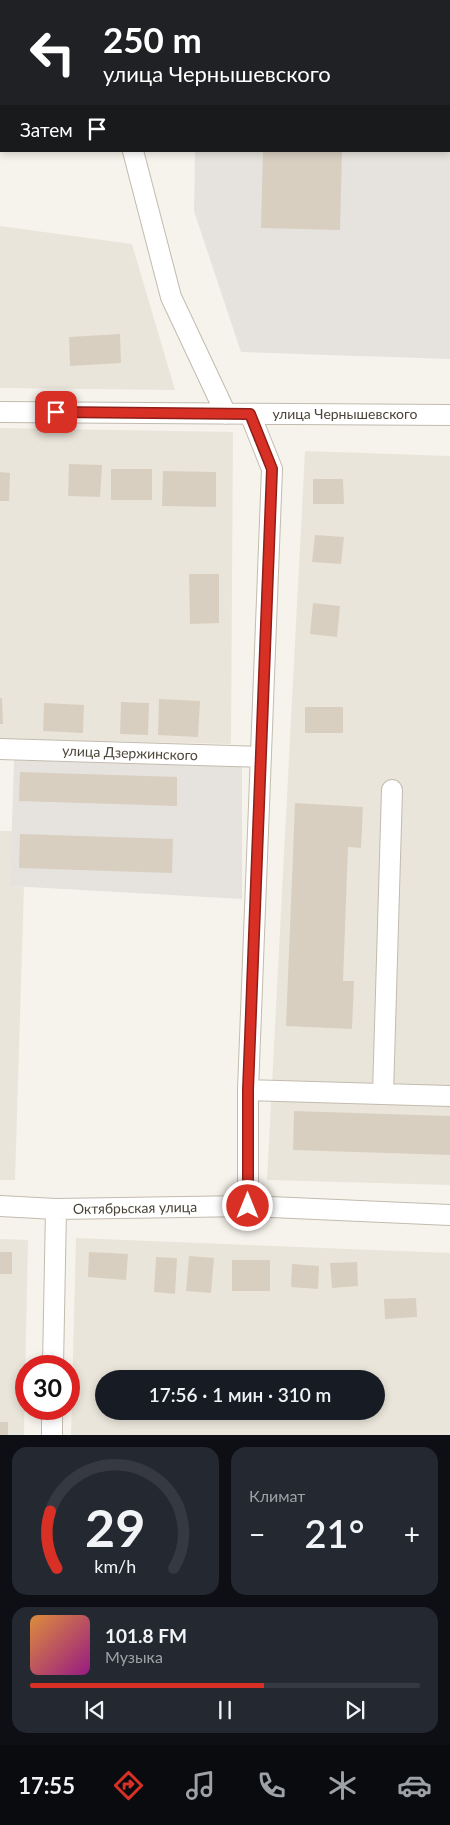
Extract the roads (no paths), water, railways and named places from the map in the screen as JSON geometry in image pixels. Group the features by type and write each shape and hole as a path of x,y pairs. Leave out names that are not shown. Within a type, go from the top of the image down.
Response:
{"street":[{"path":"133,152 171,297 226,414"},
{"name":"улица Чернышевского","path":"0,412 450,415"},
{"path":"248,1206 248,1090 272,469 250,414"},
{"name":"улица Дзержинского","path":"0,748 261,757"},
{"path":"383,1094 392,790"},
{"path":"248,1090 450,1096"},
{"name":"Октябрьская улица","path":"0,1206 56,1209 248,1206 450,1215"},
{"path":"53,1355 56,1209"},
{"path":"52,1420 52,1435"}]}
